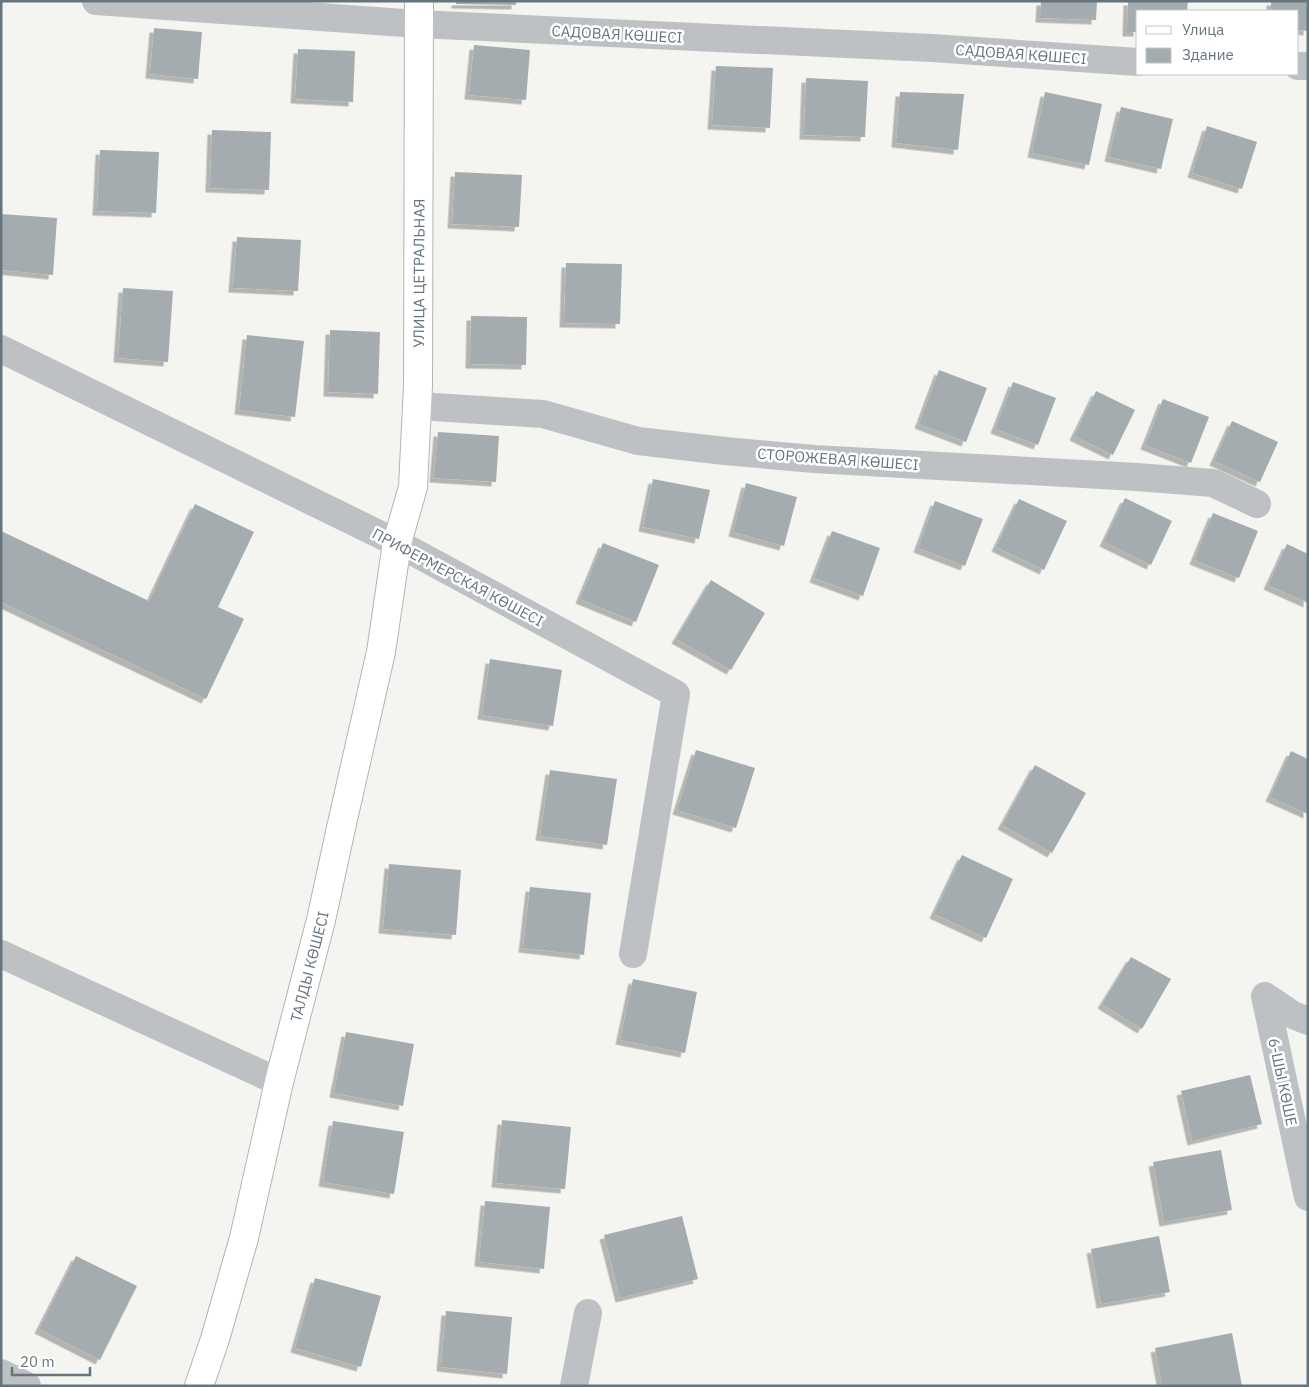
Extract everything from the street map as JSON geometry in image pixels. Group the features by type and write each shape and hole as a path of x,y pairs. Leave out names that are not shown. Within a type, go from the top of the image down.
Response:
{"street":[{"name":"САДОВАЯ КӨШЕСІ","path":"96,1 419,13 1136,62"},
{"name":"УЛИЦА ЦЕТРАЛЬНАЯ","path":"397,543 413,487 418,406 419,13"},
{"name":"ПРИФЕРМЕРСКАЯ КӨШЕСІ","path":"1,349 397,543 676,694 633,954"},
{"name":"СТОРОЖЕВАЯ КӨШЕСІ","path":"418,406 543,414 638,441 725,451 814,459 1128,476 1213,483 1257,504"},
{"name":"ТАЛДЫ КӨШЕСІ","path":"199,1386 215,1339 244,1238 280,1082 322,920 340,828 381,652 397,543"},
{"path":"1,954 280,1082"},
{"name":"6-ШЫ КӨШЕ","path":"1308,1021 1293,1015 1265,996 1308,1197"},
{"path":"574,1386 588,1313"},
{"path":"1,1374 27,1386"}],"building":[{"path":"456,1 516,1 516,5 456,4"},
{"path":"1041,1 1097,1 1096,20 1040,18"},
{"path":"1128,1 1188,1 1187,10 1136,10 1136,32 1127,32"},
{"path":"1271,1 1308,1 1308,31 1299,30 1299,10 1271,10"},
{"path":"154,28 202,32 198,79 150,74"},
{"path":"474,45 530,50 526,100 469,95"},
{"path":"298,49 355,51 353,102 295,99"},
{"path":"716,66 773,68 770,128 712,125"},
{"path":"806,78 868,81 865,137 804,135"},
{"path":"900,92 964,94 958,150 896,143"},
{"path":"1045,92 1102,104 1089,165 1032,153"},
{"path":"1121,107 1173,119 1161,169 1109,157"},
{"path":"1207,126 1257,142 1242,189 1192,173"},
{"path":"212,130 271,132 269,190 210,188"},
{"path":"100,150 159,152 156,213 97,211"},
{"path":"455,172 522,175 519,227 452,224"},
{"path":"1,214 57,218 53,275 1,270"},
{"path":"237,237 301,240 298,291 233,288"},
{"path":"566,263 622,264 620,324 564,323"},
{"path":"123,288 173,291 168,362 118,358"},
{"path":"471,316 527,317 526,365 470,364"},
{"path":"330,330 380,332 378,394 328,392"},
{"path":"247,335 304,341 295,417 239,410"},
{"path":"939,370 987,388 966,442 919,424"},
{"path":"1013,382 1056,398 1038,445 995,429"},
{"path":"1096,391 1135,410 1113,455 1074,436"},
{"path":"1163,399 1209,417 1191,463 1145,445"},
{"path":"1232,421 1278,442 1260,482 1214,461"},
{"path":"438,432 499,436 496,482 434,478"},
{"path":"653,479 710,490 699,539 643,527"},
{"path":"746,483 797,497 784,546 733,532"},
{"path":"1125,498 1172,521 1151,565 1104,542"},
{"path":"1019,499 1067,521 1044,570 996,547"},
{"path":"935,501 983,519 965,566 918,548"},
{"path":"195,504 254,532 218,607 244,619 206,699 1,602 1,531 149,601"},
{"path":"1213,513 1258,531 1239,578 1194,560"},
{"path":"832,531 880,548 863,596 814,578"},
{"path":"603,543 659,565 636,622 580,599"},
{"path":"1287,544 1308,554 1308,603 1268,585"},
{"path":"711,580 765,613 731,670 676,639"},
{"path":"490,659 562,670 553,726 482,715"},
{"path":"696,750 755,768 736,828 677,810"},
{"path":"1291,751 1308,759 1308,814 1270,797"},
{"path":"1035,765 1086,793 1052,853 1002,825"},
{"path":"550,770 617,779 607,845 540,836"},
{"path":"962,855 1013,879 986,938 934,914"},
{"path":"389,864 461,870 456,935 383,929"},
{"path":"530,887 591,893 584,955 523,948"},
{"path":"1131,957 1171,979 1142,1029 1102,1004"},
{"path":"633,979 697,992 685,1053 620,1040"},
{"path":"346,1032 414,1044 403,1106 334,1093"},
{"path":"1250,1075 1262,1124 1192,1141 1181,1091"},
{"path":"502,1120 571,1127 565,1189 496,1183"},
{"path":"333,1121 404,1132 394,1194 323,1182"},
{"path":"1221,1150 1232,1210 1164,1222 1153,1162"},
{"path":"485,1201 550,1207 544,1269 479,1262"},
{"path":"682,1216 698,1279 620,1298 604,1235"},
{"path":"1159,1236 1170,1292 1101,1304 1091,1249"},
{"path":"76,1256 137,1286 100,1360 39,1329"},
{"path":"315,1278 381,1296 361,1367 295,1348"},
{"path":"446,1311 512,1317 507,1374 441,1367"},
{"path":"1232,1333 1242,1386 1162,1386 1155,1348"}]}
